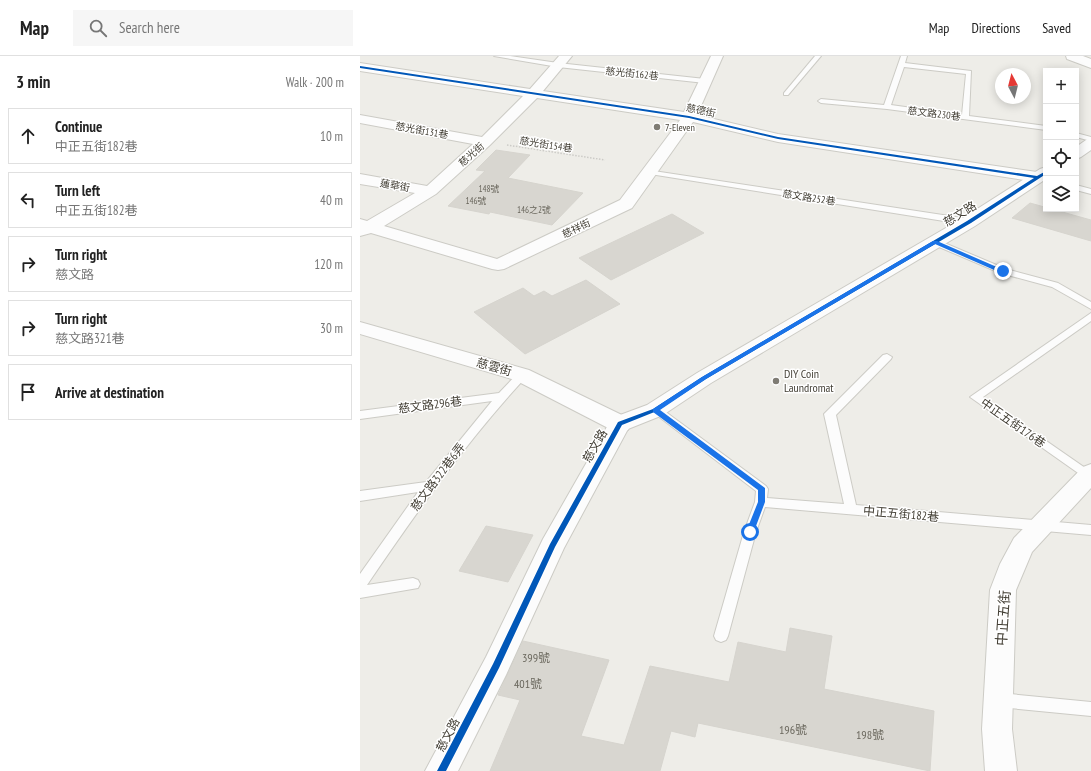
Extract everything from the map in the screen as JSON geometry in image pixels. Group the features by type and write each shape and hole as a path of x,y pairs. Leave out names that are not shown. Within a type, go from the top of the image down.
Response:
{"street":[{"name":"慈祥街","path":"363,227 498,265 626,204 689,117 717,56"},
{"path":"1072,56 1091,64"},
{"name":"慈光街","path":"363,227 430,191 484,142 533,94 562,60"},
{"name":"慈德街","path":"360,68 689,117 778,138 1043,176"},
{"name":"慈光街131巷","path":"360,119 484,142"},
{"name":"慈文路","path":"441,771 496,666 552,546 620,424 655,410 704,378 969,222 1043,176"},
{"name":"蓮華街","path":"360,179 430,191"},
{"name":"慈雲街","path":"360,328 522,375 620,424"},
{"name":"中正五街","path":"1001,771 997,729 1003,590 1013,564 1023,545 1090,474"}],"lane":[{"name":"慈光街162巷","path":"497,56 562,60 705,81"},
{"path":"786,94 818,56"},
{"path":"887,107 904,56"},
{"path":"901,65 969,72 965,117"},
{"name":"慈文路230巷","path":"821,101 887,107 1043,128"},
{"path":"1079,139 1087,146"},
{"name":"慈文路252巷","path":"650,172 969,222"},
{"path":"1079,189 1091,192"},
{"path":"935,242 1003,271 1055,285 1091,306"},
{"name":"中正五街176巷","path":"1090,474 975,397 1091,316"},
{"path":"851,510 830,414 887,357"},
{"name":"慈文路322巷6弄","path":"360,585 429,486 501,396 522,375"},
{"name":"慈文路296巷","path":"360,414 501,396"},
{"path":"655,410 762,489 761,502 750,532 721,636"},
{"path":"360,496 429,486"},
{"name":"中正五街182巷","path":"761,502 1091,530"},
{"path":"360,592 413,584"},
{"path":"999,700 1091,709"}],"building":[{"path":"496,150 530,155 508,178 583,193 552,225 490,212 489,214 448,206 485,171 476,170"},
{"path":"1030,203 1043,207 1043,212 1062,212 1091,220 1091,241 1012,218"},
{"path":"672,214 704,233 611,280 579,258"},
{"path":"586,280 620,304 525,354 474,312 523,288 534,296 544,291 552,296"},
{"path":"486,526 533,535 508,582 459,571"},
{"path":"790,628 832,636 824,689 934,711 930,771 698,723 695,737 671,731 660,771 490,771 520,700 498,695 523,641 609,660 581,736 624,745 650,666 729,682 738,642 786,652"}],"cycle path":[{"path":"360,67 689,117 778,138 1037,177"},
{"path":"441,771 496,666 552,546 620,424 655,410 704,378 969,222 1043,174"}],"place":[{"name":"7-Eleven","path":"657,127"},
{"name":"DIY Coin Laundromat","path":"776,381"}],"route":[{"path":"750,532 761,502 762,489 655,410 704,378 935,242 1003,271"}]}
